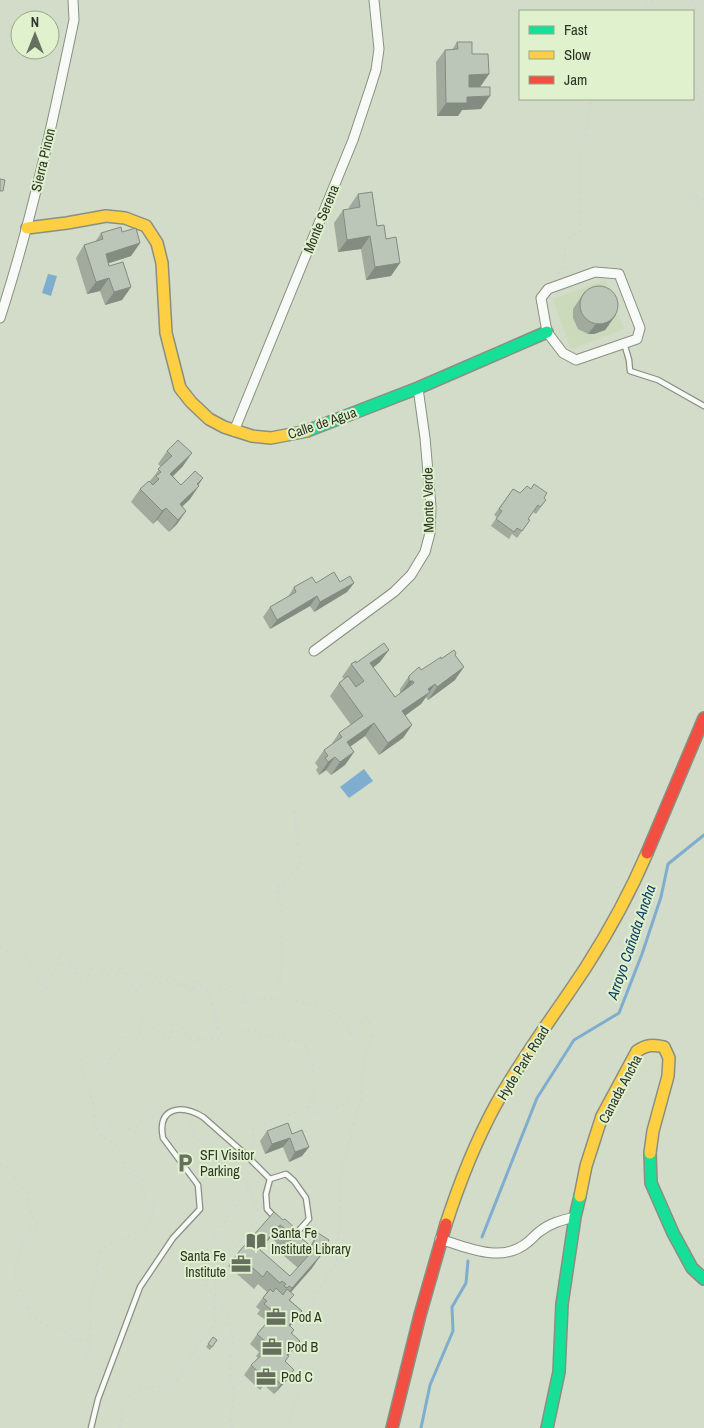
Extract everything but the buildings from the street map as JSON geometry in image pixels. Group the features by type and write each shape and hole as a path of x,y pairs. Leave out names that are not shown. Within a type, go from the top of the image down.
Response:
{"street":[{"name":"Sierra Pinon","path":"0,318 17,267 40,174 74,20 73,0"},
{"name":"Monte Serena","path":"234,431 362,114 376,70 379,49 374,0"},
{"name":"Calle de Agua","path":"27,228 67,224 106,216 125,218 146,226 157,244 162,263 166,333 180,388 202,414 234,431 252,436 271,438 299,434 418,388 547,332"},
{"path":"595,272 619,274 640,328 637,339 576,360 563,353 547,332 542,298 548,289 595,272"},
{"name":"Monte Verde","path":"314,651 398,588 411,575 425,552 430,533 431,501 418,388"},
{"name":"Hyde Park Road","path":"392,1428 440,1239 462,1176 495,1106 527,1054 584,970 626,897 664,816 704,718"},
{"name":"Canada Ancha","path":"547,1428 559,1372 562,1304 575,1217 586,1166 602,1116 637,1051 645,1045 654,1044 664,1047 669,1058 668,1076 649,1157 651,1183 673,1233 687,1259 692,1268 704,1279"},
{"path":"440,1239 491,1254 512,1251 527,1244 540,1231 556,1221 575,1217"}],"lane":[{"path":"624,343 630,371 658,380 704,406"},
{"path":"91,1428 98,1399 140,1287 173,1238 200,1209 198,1185 163,1138 162,1124 164,1118 172,1111 183,1109 202,1117 245,1154 270,1179"},
{"path":"286,1174 294,1181 306,1198 309,1219 293,1237 267,1209 266,1194 270,1179 286,1174"}],"path":[{"path":"642,10 653,0"},
{"path":"691,0 704,13"},
{"path":"694,79 704,122"},
{"path":"548,289 565,264 564,240 580,231 580,152 586,135 591,100"},
{"path":"704,199 690,195 704,216"},
{"path":"280,984 283,915 277,888 300,866 293,802"},
{"path":"0,947 28,960 42,983 42,990 44,991 49,978 58,966 60,953 65,955 83,985 86,984 95,962 109,977 114,978 121,966 124,968 128,981 138,990 148,972 152,973 162,986 165,986 167,977 171,975 180,986 184,982 188,990 192,991 193,982 197,980 216,1013 216,1027 223,1037"},
{"path":"200,985 207,989 223,988 244,997 241,1004 248,1000 276,998 324,1008 342,1018 352,1036 366,1018 370,1024 372,1038 366,1049 362,1079 362,1099 341,1174 338,1252 335,1264 316,1296 298,1373 299,1392 285,1428"},
{"path":"308,1106 315,1114 320,1114 362,1099"},
{"path":"101,1136 114,1124 136,1132 139,1122 148,1120 162,1106"},
{"path":"120,1428 126,1401 136,1390 165,1386 175,1382 181,1376 203,1338 214,1326 216,1264 228,1249 235,1247 259,1218 243,1176 220,1163 213,1153 207,1153 202,1149 202,1143 194,1137 187,1115 172,1111"},
{"path":"0,1164 7,1168 26,1192 28,1206 34,1220 39,1224 27,1234 18,1256 15,1273 15,1278 30,1314 52,1328 58,1328 76,1341 87,1341 89,1338"},
{"path":"209,1176 234,1170"},
{"path":"232,1428 234,1392 230,1364 233,1338 226,1311 207,1287 201,1272 202,1263 209,1245 248,1188"}],"shaded area":[{"path":"605,280 624,329 571,349 553,299"}],"water":[{"path":"48,274 57,276 51,296 42,293"},
{"path":"364,769 373,781 349,798 340,787"}],"waterway":[{"name":"Arroyo Cañada Ancha","path":"482,1237 537,1098 574,1040 619,1013 642,954 661,897 668,864 704,835"},
{"name":"Arroyo Cañada Ancha","path":"421,1428 430,1385 453,1331 452,1307 466,1283 468,1261"}],"traffic: fast":[{"path":"307,431 418,388 547,332"},
{"path":"650,1153 651,1183 673,1233 692,1268 704,1279"},
{"path":"547,1428 559,1372 562,1304 580,1196"}],"traffic: slow":[{"path":"27,228 106,216 125,218 146,226 157,243 162,263 166,333 180,388 191,402 209,419 224,427 252,436 271,438 307,431"},
{"path":"446,1224 468,1164 495,1106 516,1070 603,940 647,853"},
{"path":"580,1196 586,1166 602,1116 637,1051 653,1045 664,1047 669,1058 668,1076 653,1131 650,1153"}],"traffic: jam":[{"path":"647,853 704,718"},
{"path":"392,1428 420,1315 446,1224"}],"place":[{"name":"SFI Visitor Parking","path":"185,1163"},
{"name":"Santa Fe Institute Library","path":"256,1241"},
{"name":"Santa Fe Institute","path":"241,1264"},
{"name":"Pod A","path":"276,1317"},
{"name":"Pod B","path":"272,1347"},
{"name":"Pod C","path":"266,1377"}]}
